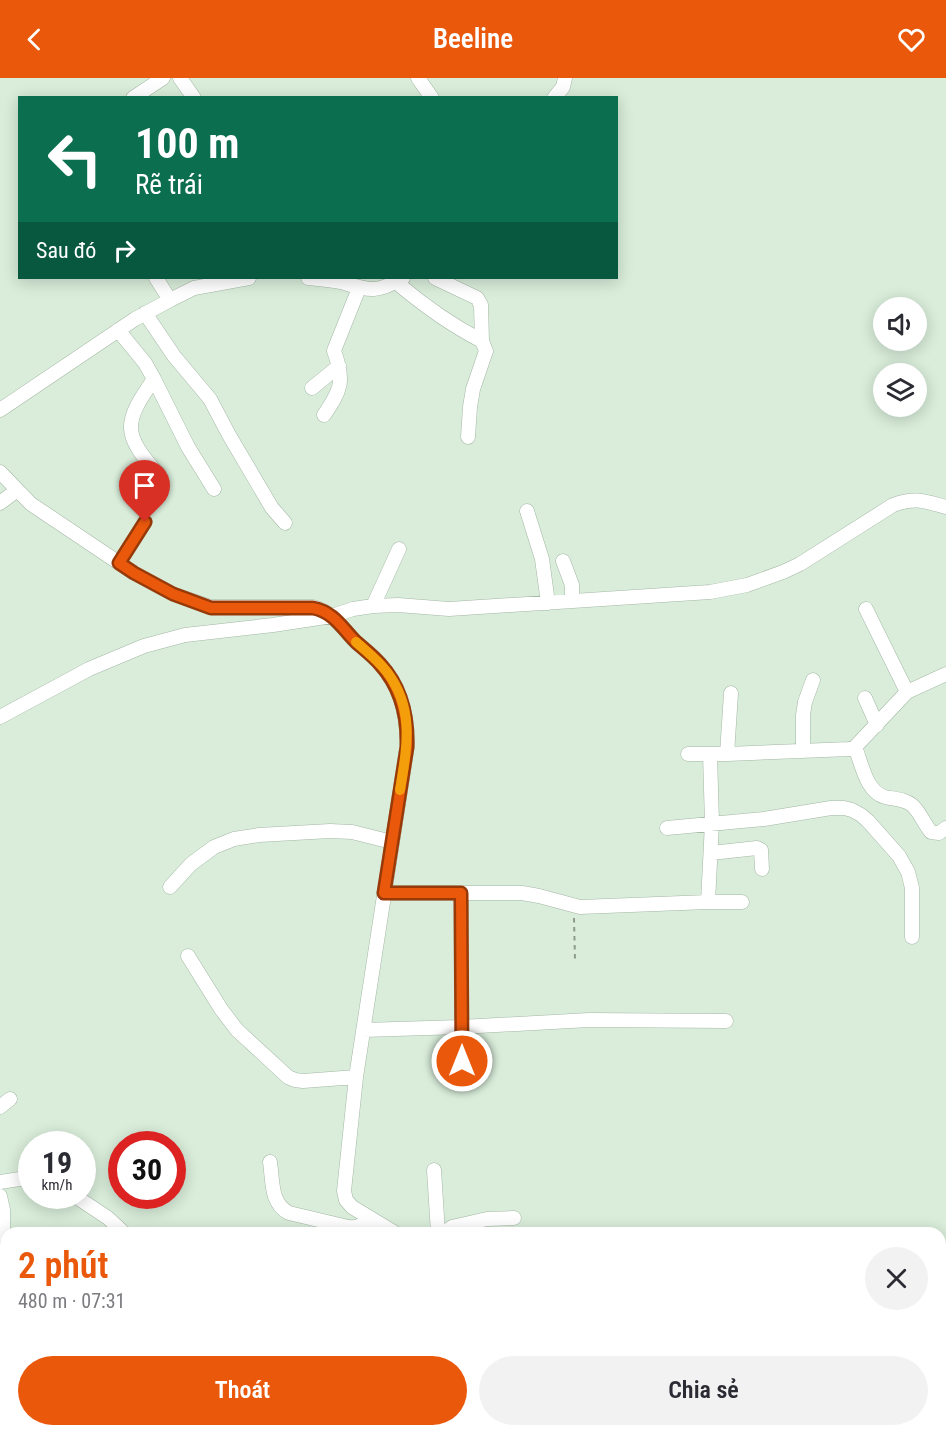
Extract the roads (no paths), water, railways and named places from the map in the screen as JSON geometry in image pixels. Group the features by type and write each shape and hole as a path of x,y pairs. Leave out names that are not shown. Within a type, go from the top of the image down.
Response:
{"street":[{"path":"136,96 163,78"},
{"path":"180,78 193,96"},
{"path":"418,78 431,96"},
{"path":"556,96 563,87 565,78"},
{"path":"157,279 170,300"},
{"path":"0,410 145,313 194,288 244,279"},
{"path":"316,279 371,290 400,280 434,312 455,327 482,341"},
{"path":"437,279 477,298 481,304 482,341 486,351 473,390 468,437"},
{"path":"324,415 336,397 341,378 334,351 359,288"},
{"path":"145,313 174,356 210,399 272,508 285,523"},
{"path":"118,330 145,363 188,447 213,489"},
{"path":"312,388 339,366"},
{"path":"154,379 136,405 131,418 131,432 135,446 159,475"},
{"path":"0,472 32,504 134,573 173,594 211,608 320,609 332,616 379,663 398,691 404,710 407,747 356,1077 344,1191 348,1204 354,1210 385,1227"},
{"path":"0,503 17,490"},
{"path":"0,717 89,669 144,646 185,634 273,625 332,616 353,609 373,606 398,605 448,609 710,592 765,580 800,564 893,505 916,499 946,507"},
{"path":"527,511 542,559 548,603"},
{"path":"119,563 145,522"},
{"path":"373,606 399,549"},
{"path":"563,561 572,585 572,601"},
{"path":"866,609 907,692"},
{"path":"688,753 727,754 850,749 855,747 877,725 907,692 946,674"},
{"path":"802,752 803,715 813,680"},
{"path":"727,754 731,693"},
{"path":"865,698 877,725"},
{"path":"855,747 874,791 882,796 910,803 931,832 939,833 946,828"},
{"path":"708,902 712,823 710,754"},
{"path":"666,828 764,819 831,808 844,808 861,815 899,856 908,872 912,888 912,937"},
{"path":"170,887 190,864 214,847 234,839 259,835 330,831 352,832 392,842"},
{"path":"711,853 757,848 761,850 762,869"},
{"path":"384,893 522,893 573,906 742,902"},
{"path":"461,893 462,1078"},
{"path":"188,956 237,1030 288,1077 303,1081 356,1077"},
{"path":"363,1030 589,1020 726,1021"},
{"path":"270,1162 275,1197 283,1209 289,1213 348,1227 362,1225 369,1218"},
{"path":"434,1170 438,1227"},
{"path":"0,1182 18,1179"},
{"path":"0,1196 3,1227"},
{"path":"94,1209 118,1227"},
{"path":"452,1227 487,1219 514,1218"}]}
